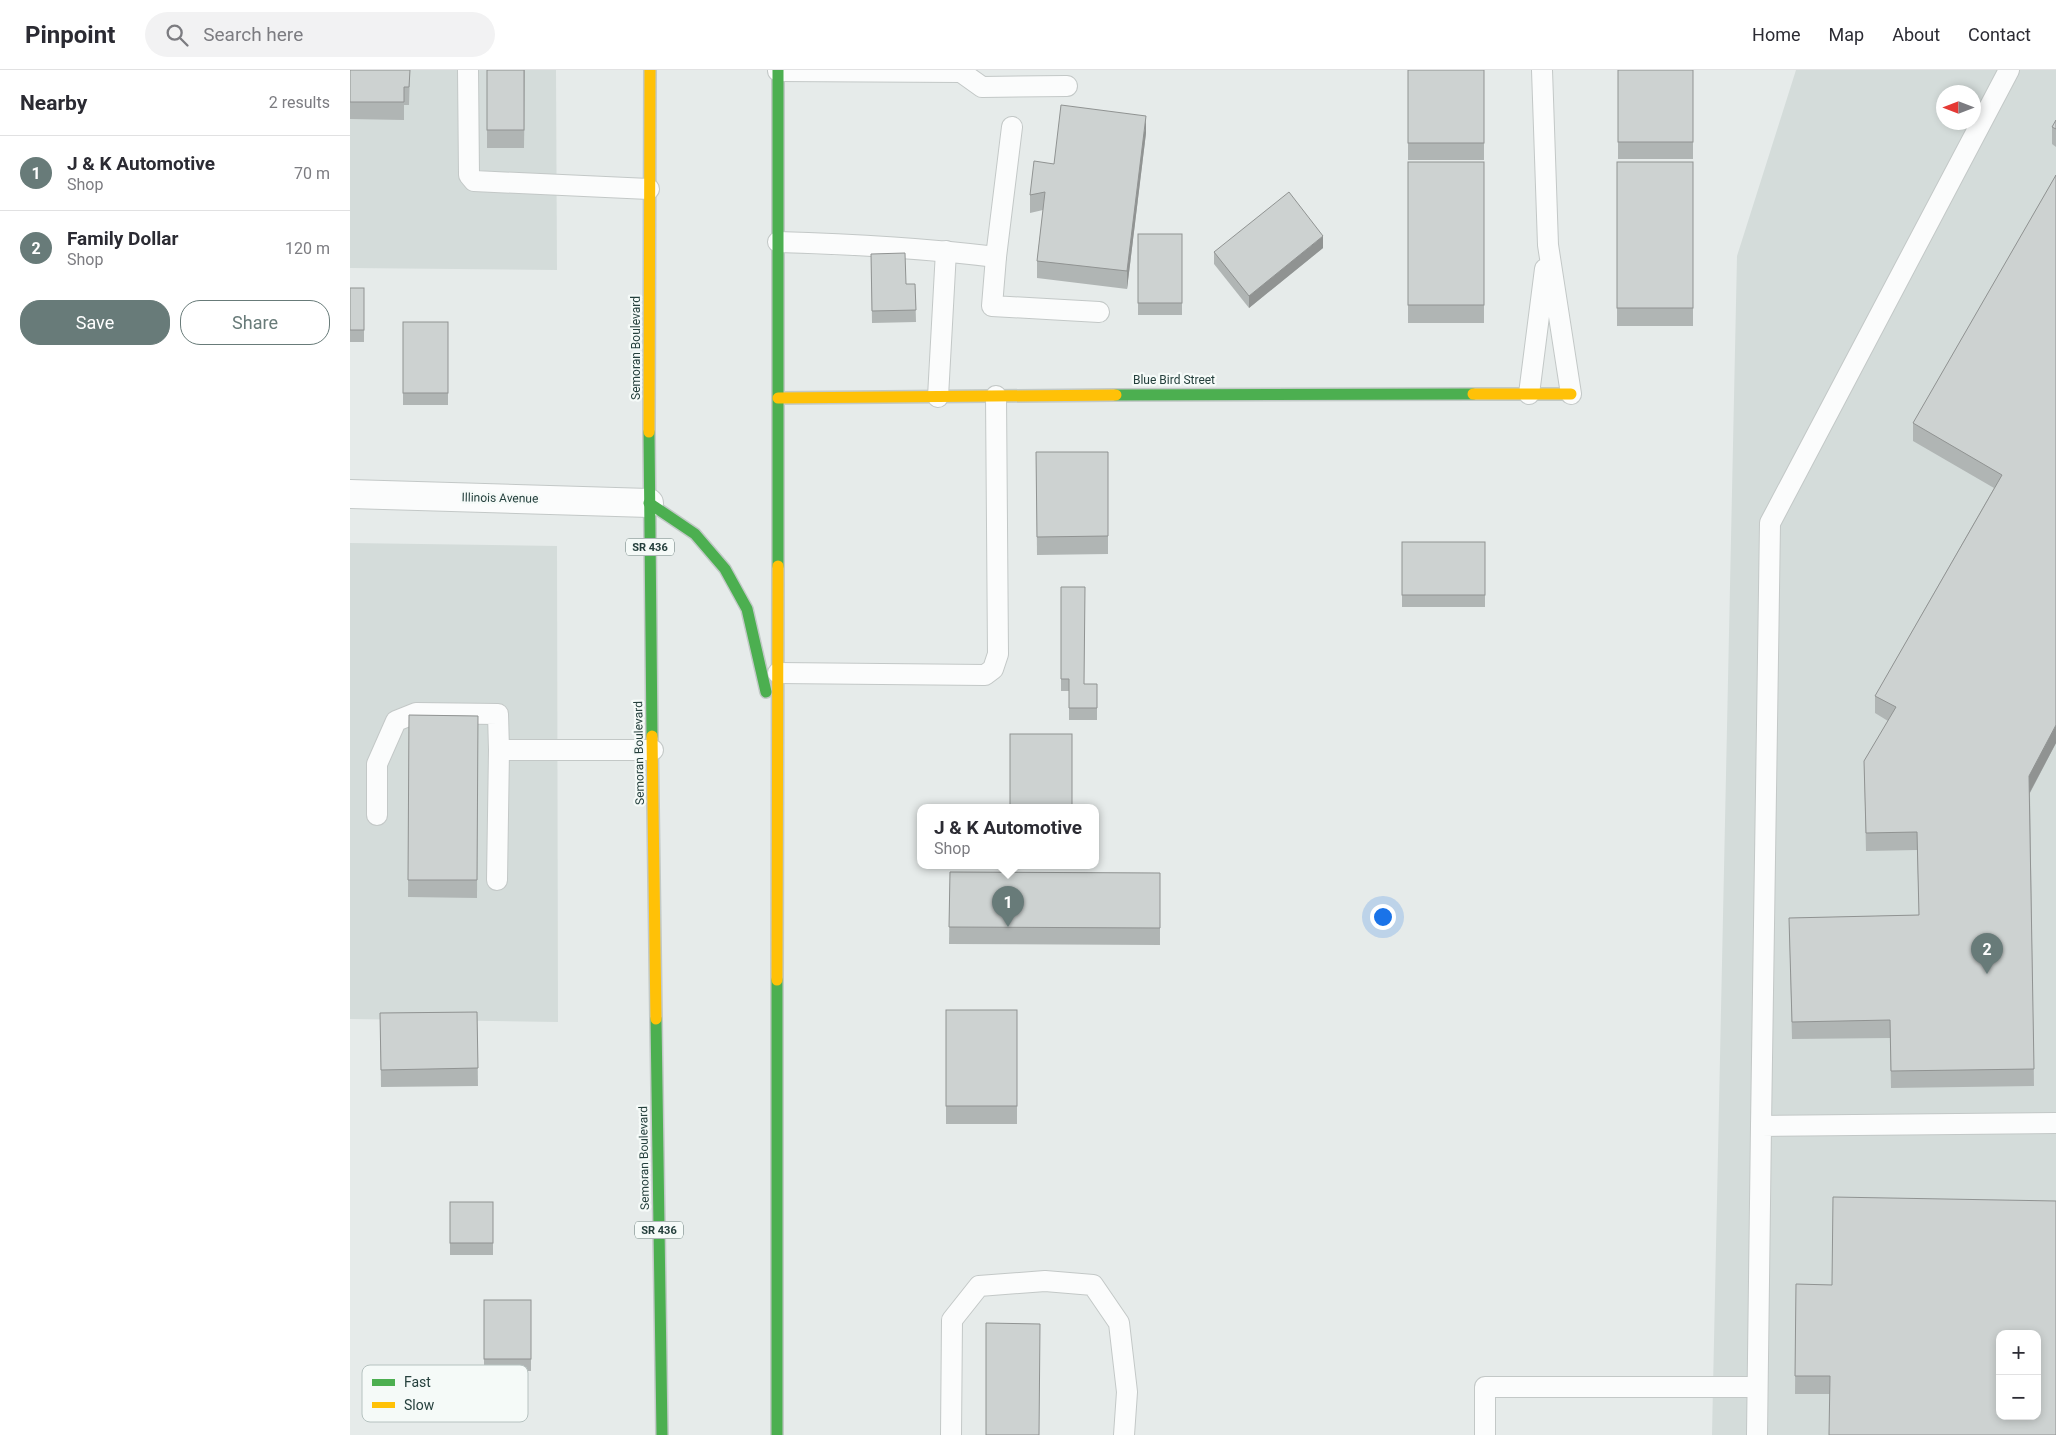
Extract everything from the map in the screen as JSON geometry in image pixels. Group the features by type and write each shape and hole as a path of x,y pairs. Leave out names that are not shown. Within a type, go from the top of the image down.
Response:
{"main road":[{"name":"Semoran Boulevard","path":"650,70 650,503 662,1435"},
{"path":"777,1435 778,71"},
{"name":"Blue Bird Street","path":"778,398 1200,394 1571,394"},
{"path":"650,503 695,534 725,569 747,608 777,740"}],"street":[{"name":"Illinois Avenue","path":"350,494 650,503"}],"lane":[{"path":"468,70 470,175 474,181 650,189"},
{"path":"1542,70 1548,245 1571,394"},
{"path":"1757,1435 1770,523 2009,70"},
{"path":"778,71 961,71 982,86 1067,86"},
{"path":"1012,127 992,306 1099,312"},
{"path":"778,242 862,244 946,251 996,258"},
{"path":"1529,394 1548,245"},
{"path":"938,397 946,251"},
{"path":"778,673 985,675 993,669 998,654 996,396"},
{"path":"377,815 377,764 396,722 416,713 498,714 497,880"},
{"path":"499,750 653,750"},
{"path":"1760,1126 2056,1123"},
{"path":"951,1435 952,1320 979,1286 1045,1281 1093,1285 1119,1323 1126,1392 1124,1435"},
{"path":"1485,1435 1485,1388 1757,1388"}],"shaded area":[{"path":"350,70 556,70 557,270 350,268"},
{"path":"1796,70 2056,70 2056,1435 1712,1435 1737,256"},
{"path":"350,543 557,546 558,1022 350,1019"}],"building":[{"path":"350,70 410,70 409,87 404,87 404,102 350,102"},
{"path":"487,70 524,70 524,130 487,130"},
{"path":"1408,70 1484,70 1484,143 1408,143"},
{"path":"1618,70 1693,70 1693,142 1618,142"},
{"path":"1061,105 1146,116 1127,271 1037,261 1045,192 1030,195 1034,161 1054,164"},
{"path":"2056,120 2056,129 2052,127"},
{"path":"1408,162 1484,162 1484,305 1408,305"},
{"path":"1617,162 1693,162 1693,308 1617,308"},
{"path":"2056,175 2056,725 2029,776 2034,1069 1891,1071 1890,1020 1792,1022 1789,918 1919,915 1917,832 1866,833 1864,761 1896,707 1875,696 2002,475 1913,423"},
{"path":"1289,192 1323,236 1249,296 1214,252"},
{"path":"1138,234 1182,234 1182,303 1138,303"},
{"path":"905,253 906,284 915,284 916,310 872,311 871,254"},
{"path":"350,288 364,288 364,330 350,330"},
{"path":"403,322 448,322 448,393 403,393"},
{"path":"1036,452 1108,452 1108,536 1037,537"},
{"path":"1402,542 1485,542 1485,595 1402,595"},
{"path":"1061,587 1085,587 1084,684 1097,684 1097,708 1069,708 1069,679 1061,679"},
{"path":"409,715 478,716 477,880 408,880"},
{"path":"1010,734 1072,734 1072,804 1010,804"},
{"path":"950,872 1160,873 1160,928 949,927"},
{"path":"946,1010 1017,1010 1017,1106 946,1106"},
{"path":"477,1012 478,1068 381,1070 380,1013"},
{"path":"1833,1197 2056,1201 2056,1435 1829,1435 1830,1376 1795,1376 1796,1284 1832,1285"},
{"path":"450,1202 493,1202 493,1243 450,1243"},
{"path":"484,1300 531,1300 531,1359 484,1359"},
{"path":"986,1323 1040,1324 1039,1435 986,1435"}],"traffic: fast":[{"path":"778,70 778,566"},
{"path":"1116,395 1473,394"},
{"path":"649,432 652,736"},
{"path":"649,503 695,534 725,569 747,609 766,692"},
{"path":"777,980 777,1435"},
{"path":"656,1019 662,1435"}],"traffic: slow":[{"path":"649,432 650,70"},
{"path":"1473,394 1571,394"},
{"path":"778,398 1116,395"},
{"path":"777,980 778,566"},
{"path":"652,736 656,1019"}],"place":[{"name":"J & K Automotive","path":"1008,927"},
{"name":"Family Dollar","path":"1987,974"}]}
